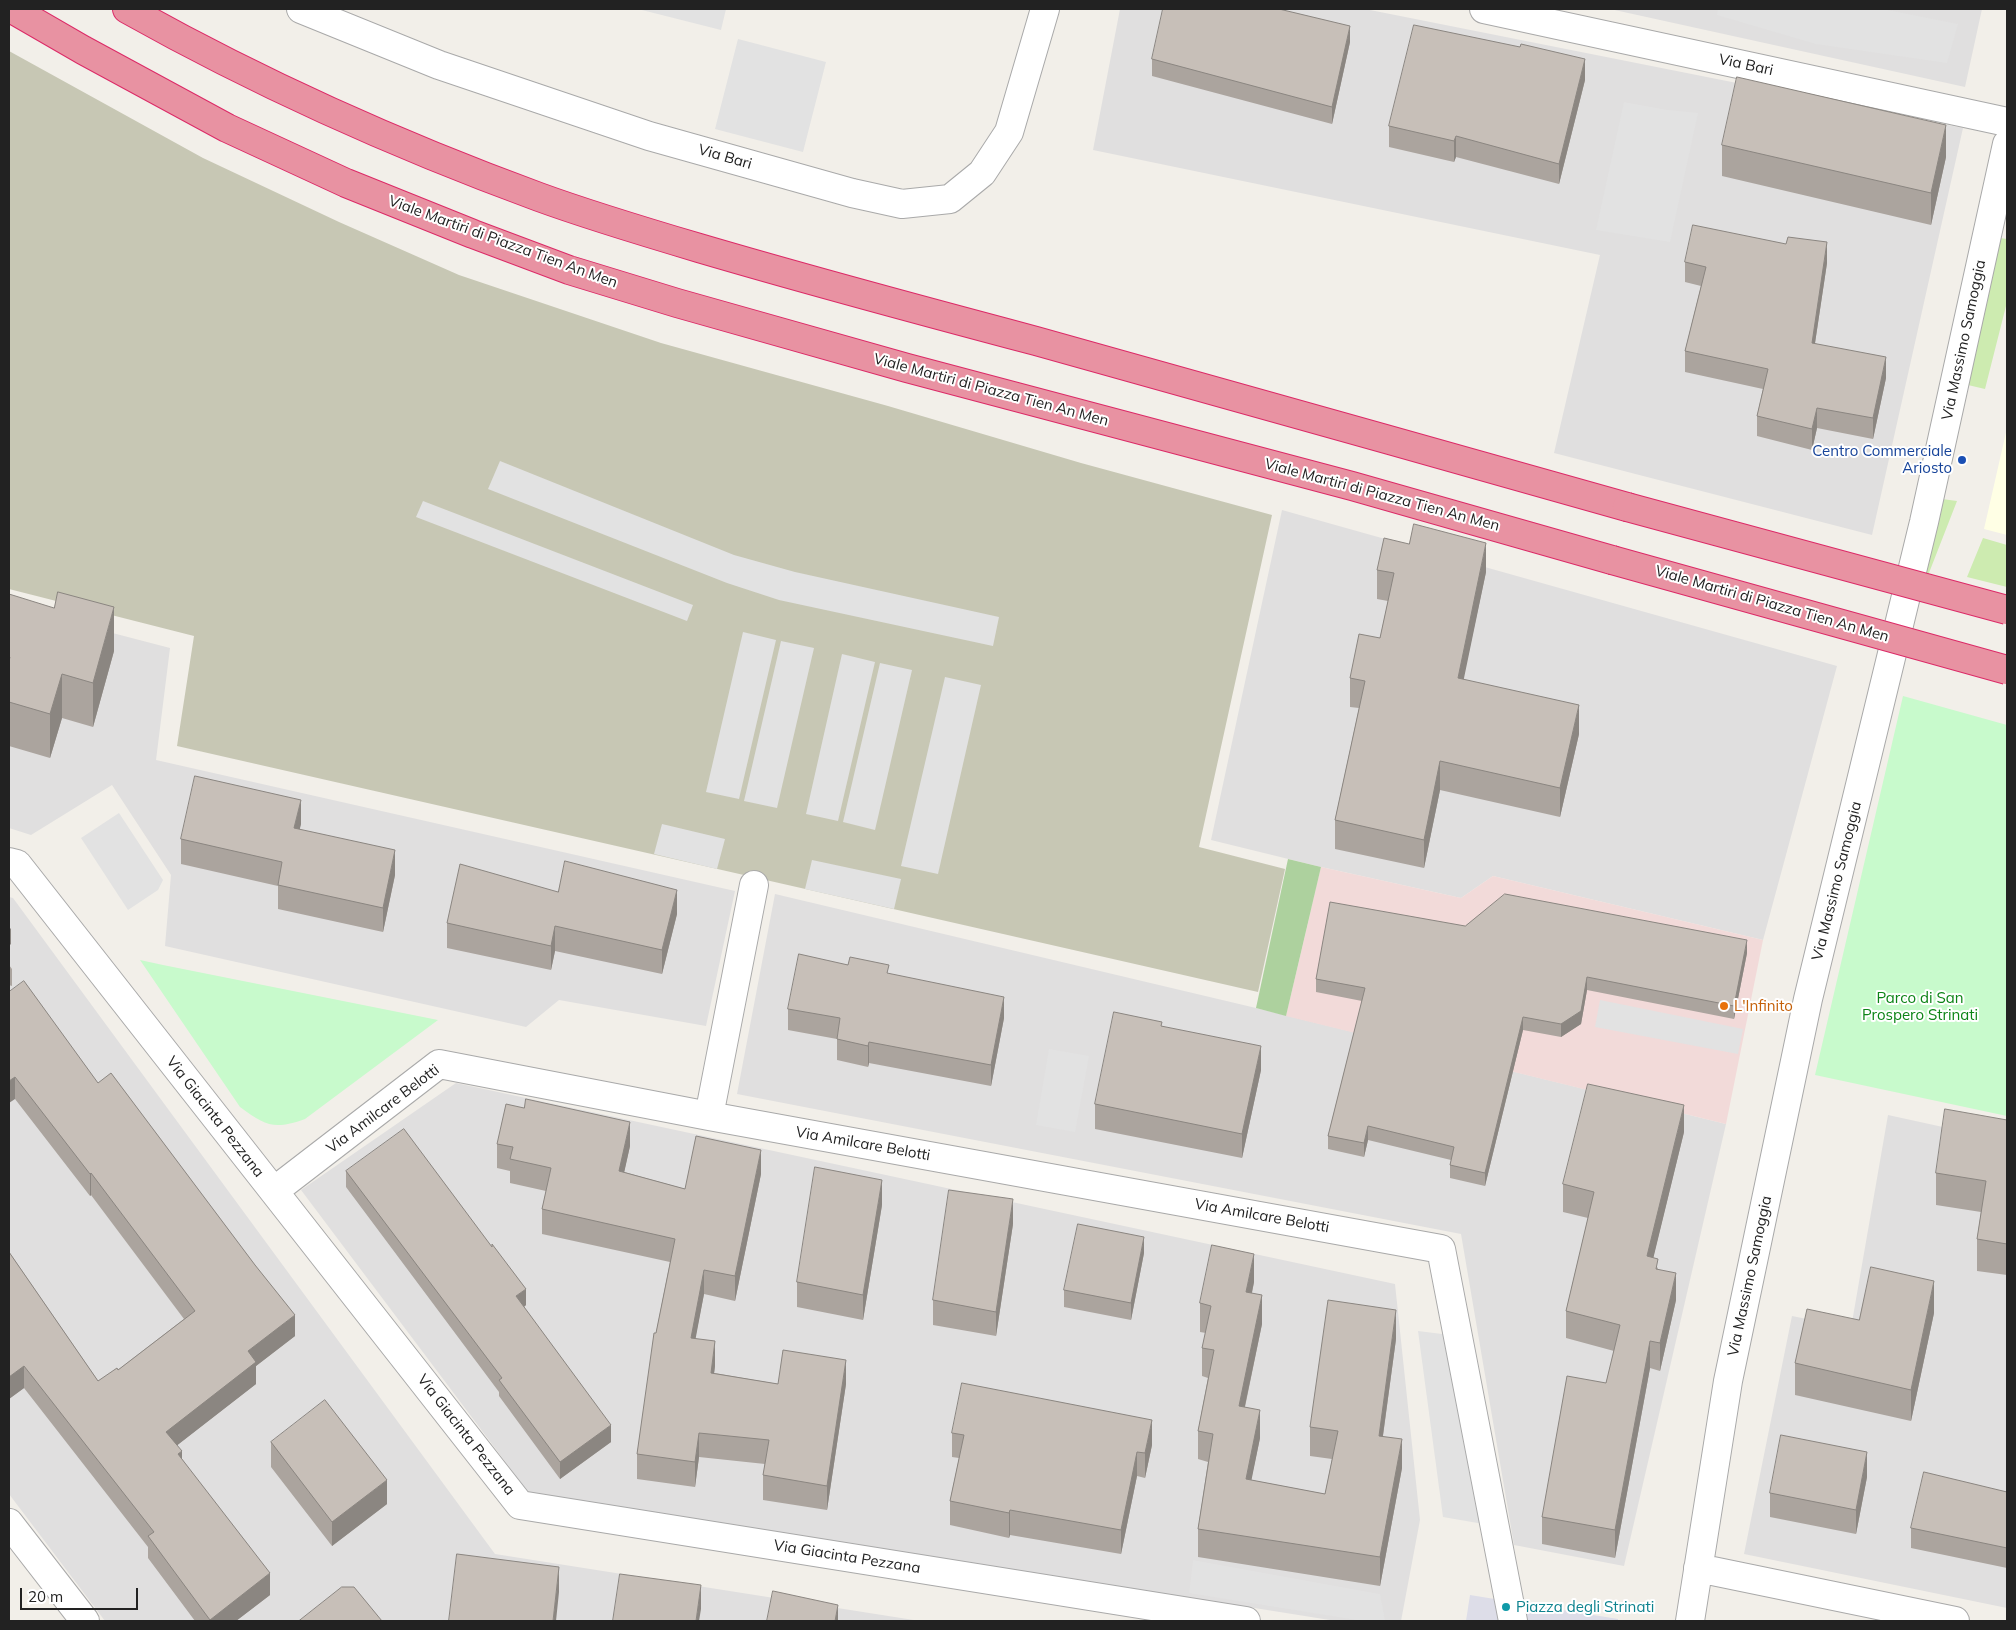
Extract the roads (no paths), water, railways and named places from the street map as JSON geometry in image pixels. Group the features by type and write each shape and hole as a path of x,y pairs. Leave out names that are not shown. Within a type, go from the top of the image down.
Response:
{"highway":[{"name":"Viale Martiri di Piazza Tien An Men","path":"12,9 83,50 235,132 346,183 569,270 676,303 907,368 1352,486 2007,670"},
{"path":"127,9 185,41 319,108 424,154 543,199 794,276 1041,342 1627,507 2007,610"}],"street":[{"name":"Via Bari","path":"301,9 439,65 649,136 852,193 902,204 950,199 982,173 1009,132 1045,9"},
{"name":"Via Bari","path":"1484,9 2007,122"},
{"name":"Via Massimo Samoggia","path":"1690,1621 1728,1381 1808,999 1924,522 2007,144"},
{"name":"Via Giacinta Pezzana","path":"9,862 16,864 520,1505 1246,1621"},
{"path":"710,1116 754,885"},
{"name":"Via Amilcare Belotti","path":"274,1191 439,1064 710,1116 1441,1249 1513,1621"},
{"path":"9,1523 85,1621"},
{"path":"1698,1568 1955,1621"}],"place":[{"name":"Centro Commerciale Ariosto","path":"1962,460"},
{"name":"L'Infinito","path":"1724,1006"},
{"name":"Piazza degli Strinati","path":"1506,1607"}],"park label":[{"name":"Parco di San Prospero Strinati","path":"1920,1006"}]}
